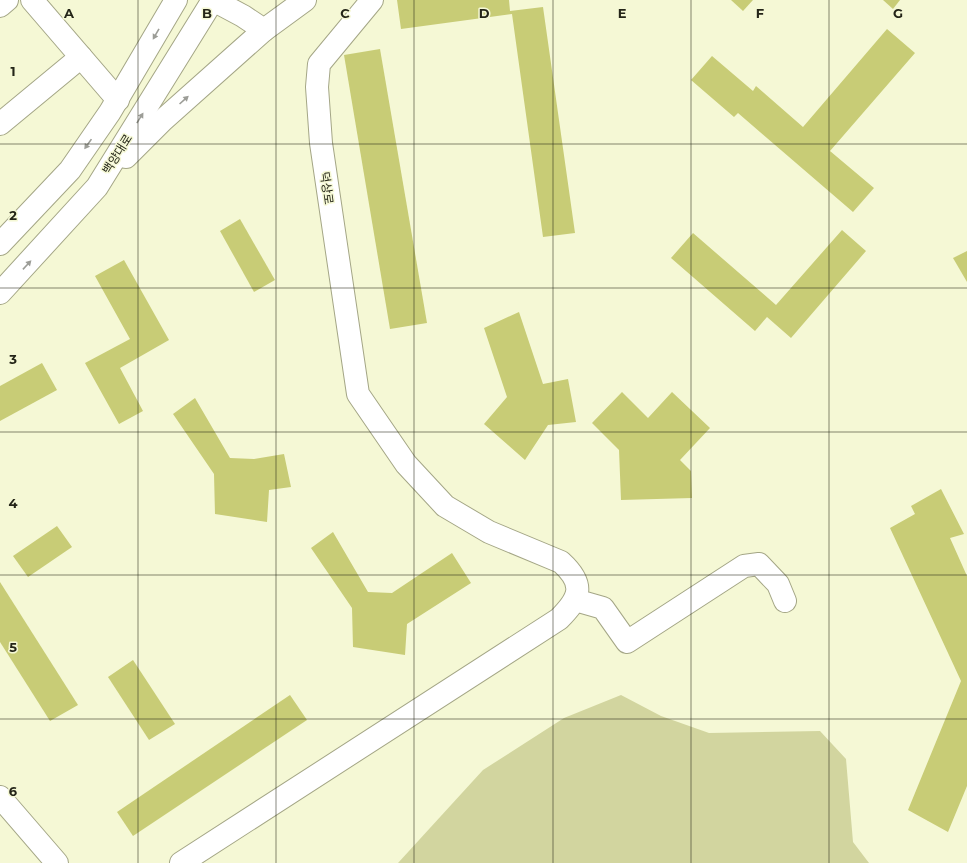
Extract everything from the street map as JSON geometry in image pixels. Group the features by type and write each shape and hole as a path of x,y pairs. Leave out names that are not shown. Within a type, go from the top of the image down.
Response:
{"street":[{"path":"0,6 7,0"},
{"path":"32,0 118,100"},
{"path":"0,244 70,170 118,100 176,0"},
{"path":"213,0 244,16 264,30"},
{"name":"백양대로","path":"0,293 97,187 213,0"},
{"path":"97,187 163,120 264,30 305,0"},
{"name":"덕상로","path":"372,0 319,64 317,87 321,144 358,394 406,464 445,506 489,532 561,562 577,581 578,589 575,600"},
{"path":"0,124 81,57"},
{"path":"181,863 560,619 575,600 602,608 627,642 744,566 759,564 778,584 785,601"},
{"path":"0,797 57,863"}],"green space":[{"path":"621,695 661,716 709,733 820,731 846,759 853,842 869,863 398,863 483,770 564,718"}],"building":[{"path":"397,0 509,0 510,11 543,7 575,233 543,237 512,14 401,29"},
{"path":"731,0 753,0 743,11"},
{"path":"883,0 900,0 893,9"},
{"path":"887,29 915,53 830,151 874,188 853,212 738,113 734,117 691,80 712,56 753,91 756,86 803,127"},
{"path":"380,49 427,323 390,329 344,55"},
{"path":"240,219 275,280 254,292 220,231"},
{"path":"842,230 866,251 791,338 767,317 755,331 671,258 693,233 776,305"},
{"path":"967,251 967,282 953,258"},
{"path":"124,260 169,340 120,368 143,411 119,424 85,363 130,339 95,276"},
{"path":"519,312 543,384 568,379 576,422 548,425 525,460 484,424 507,397 484,328"},
{"path":"42,363 57,390 0,421 0,386"},
{"path":"622,392 648,418 672,392 710,428 680,460 691,471 692,498 621,500 619,450 592,423"},
{"path":"195,398 230,458 254,459 284,454 291,487 269,490 267,522 215,514 214,474 173,414"},
{"path":"941,489 964,534 950,538 967,576 967,786 948,832 908,810 961,681 890,528 915,514 911,506"},
{"path":"57,526 72,547 28,577 13,556"},
{"path":"333,532 368,592 392,593 452,553 471,583 407,624 405,655 353,647 352,608 311,548"},
{"path":"0,582 78,705 50,721 0,642"},
{"path":"133,660 175,724 149,740 108,677"},
{"path":"290,695 307,720 133,836 117,812"}]}
